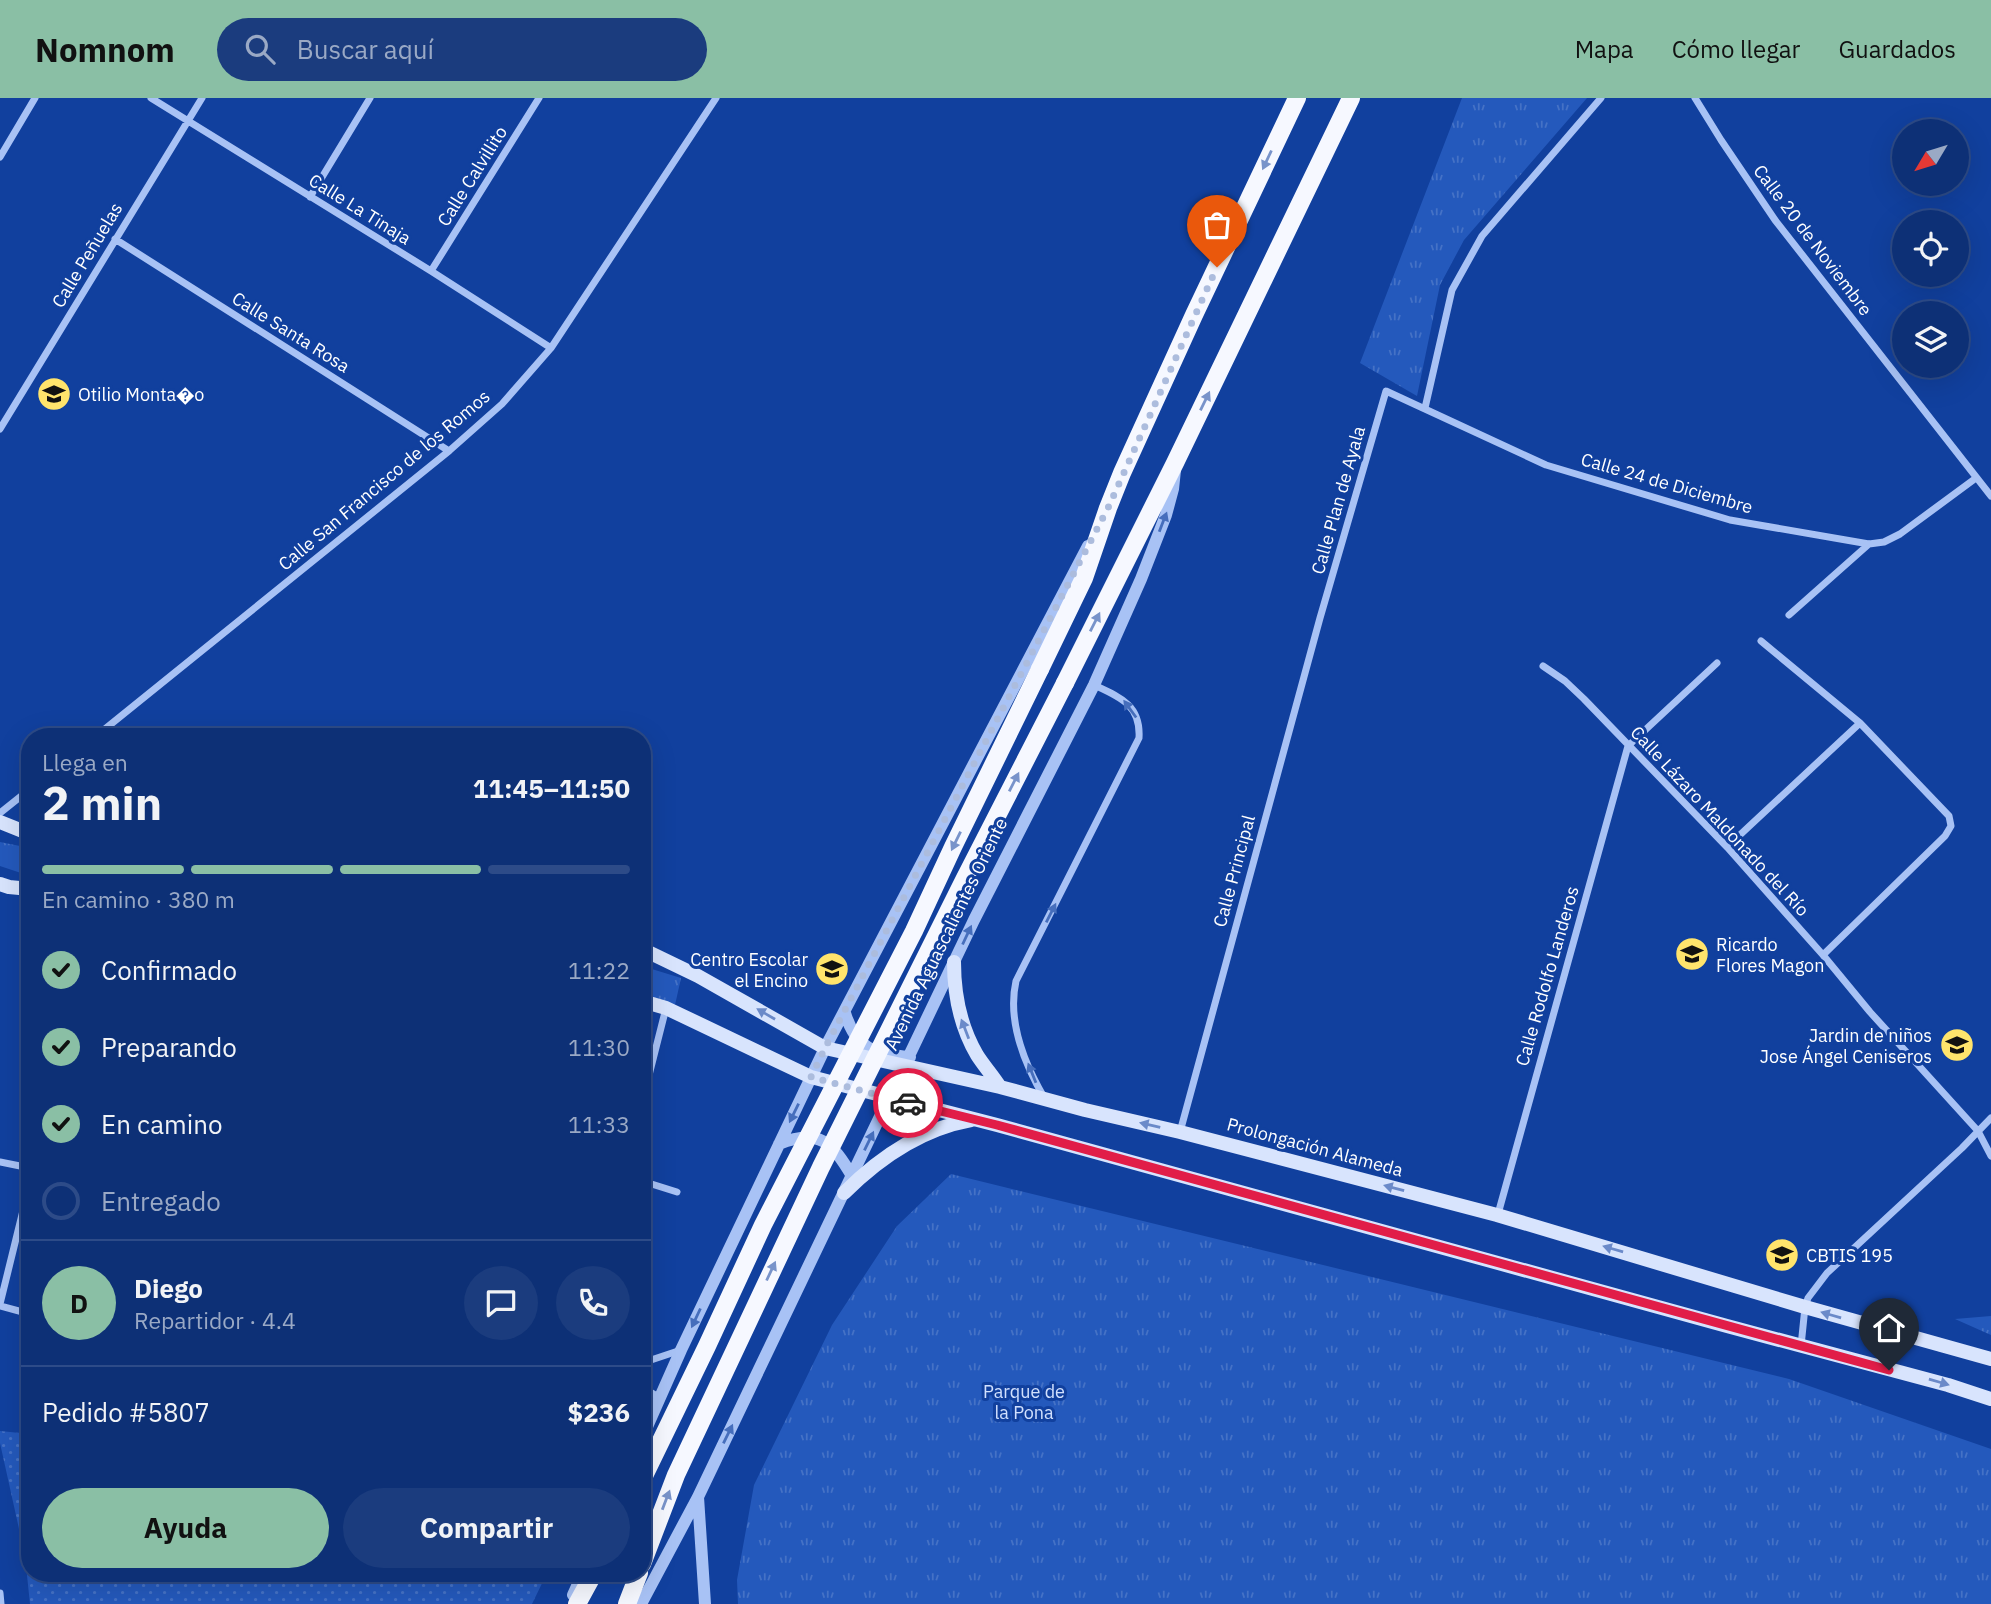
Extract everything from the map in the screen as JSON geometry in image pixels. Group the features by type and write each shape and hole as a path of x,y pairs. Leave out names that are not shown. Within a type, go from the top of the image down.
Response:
{"main road":[{"name":"Avenida Aguascalientes Oriente","path":"651,1461 762,1225 914,931 1084,578 1108,508 1194,314 1297,98"},
{"name":"Avenida Aguascalientes Oriente","path":"651,1540 676,1475 821,1167 1175,463 1351,98"},
{"path":"0,822 21,830"},
{"path":"0,884 21,888"},
{"name":"Prolongación Alameda","path":"651,953 698,976 825,1048 907,1061 1046,1100 1180,1132 1497,1215 1805,1307 1991,1359"},
{"path":"954,962 955,994 963,1024 976,1053 1000,1087"},
{"path":"651,1003 666,1007 811,1077 974,1119 1991,1399"},
{"path":"844,1193 879,1161 912,1141 974,1119"},
{"path":"577,1604 589,1582"},
{"path":"627,1604 636,1582"}],"street":[{"path":"0,157 35,98"},
{"name":"Calle La Tinaja","path":"151,98 551,348"},
{"name":"Calle Peñuelas","path":"0,429 202,98"},
{"path":"310,197 370,98"},
{"name":"Calle Calvillito","path":"431,271 539,98"},
{"name":"Calle San Francisco de los Romos","path":"105,728 449,451 502,404 551,348 716,98"},
{"path":"1425,408 1452,290 1482,236 1601,98"},
{"name":"Calle 20 de Noviembre","path":"1695,98 1775,220 1991,496"},
{"name":"Calle Santa Rosa","path":"115,239 449,451"},
{"name":"Calle 24 de Diciembre","path":"1386,391 1546,465 1730,520 1869,544 1884,542 1900,534 1976,478"},
{"name":"Calle Plan de Ayala","path":"1320,618 1386,391"},
{"name":"Avenida Aguascalientes Oriente","path":"641,1604 698,1497 974,920 1094,685 1166,515 1173,489 1175,463"},
{"name":"Avenida Aguascalientes Oriente","path":"651,1418 825,1048 1108,508"},
{"path":"1790,615 1869,544"},
{"name":"Calle Principal","path":"1180,1132 1320,618"},
{"path":"1761,641 1860,723 1949,816 1951,826 1945,836 1823,954"},
{"path":"1628,746 1717,663"},
{"name":"Calle Lázaro Maldonado del Río","path":"1543,666 1565,681 1727,847 1823,954 1870,1012 1978,1131 1991,1156"},
{"path":"1046,1100 1021,1045 1014,1019 1016,981 1139,738 1138,720 1129,705 1116,695 1094,685"},
{"path":"1727,847 1860,723"},
{"name":"Calle Rodolfo Landeros","path":"1497,1215 1628,746"},
{"path":"0,813 21,796"},
{"path":"651,1067 666,1007"},
{"path":"845,1013 853,1033 870,1049 907,1061"},
{"path":"1801,1346 1808,1298 1827,1273 1991,1118"},
{"path":"779,1144 795,1137 821,1139 844,1163 852,1176"},
{"path":"0,1161 21,1166"},
{"path":"651,1184 677,1192"},
{"path":"21,1219 0,1305 21,1311"},
{"path":"651,1360 681,1350"},
{"path":"651,1392 660,1398"},
{"path":"698,1497 705,1604"},
{"path":"570,1604 579,1582"},
{"path":"0,1592 1,1604"}],"green space":[{"path":"1462,98 1587,98 1464,240 1440,285 1417,396 1360,363"},
{"path":"0,842 21,846 21,873 0,866"},
{"path":"651,969 681,978 675,1005 651,998"},
{"name":"Parque de la Pona","path":"951,1174 1789,1379 1991,1449 1991,1604 738,1604 737,1580 754,1485 832,1325 897,1226"},
{"path":"1991,1316 1991,1335 1955,1319"},
{"path":"0,1431 21,1433 21,1538 0,1443"},
{"path":"28,1582 543,1582 532,1604 30,1604"}],"way so far":[{"path":"908,1103 811,1077 1108,508 1217,267"}],"place":[{"name":"Otilio Monta�o","path":"54,394"},
{"name":"Ricardo Flores Magon","path":"1692,954"},
{"name":"Centro Escolar el Encino","path":"832,969"},
{"name":"Jardin de niños Jose Ángel Ceniseros","path":"1957,1045"},
{"name":"CBTIS 195","path":"1782,1255"}],"route":[{"path":"908,1103 997,1125 1889,1370"}]}
